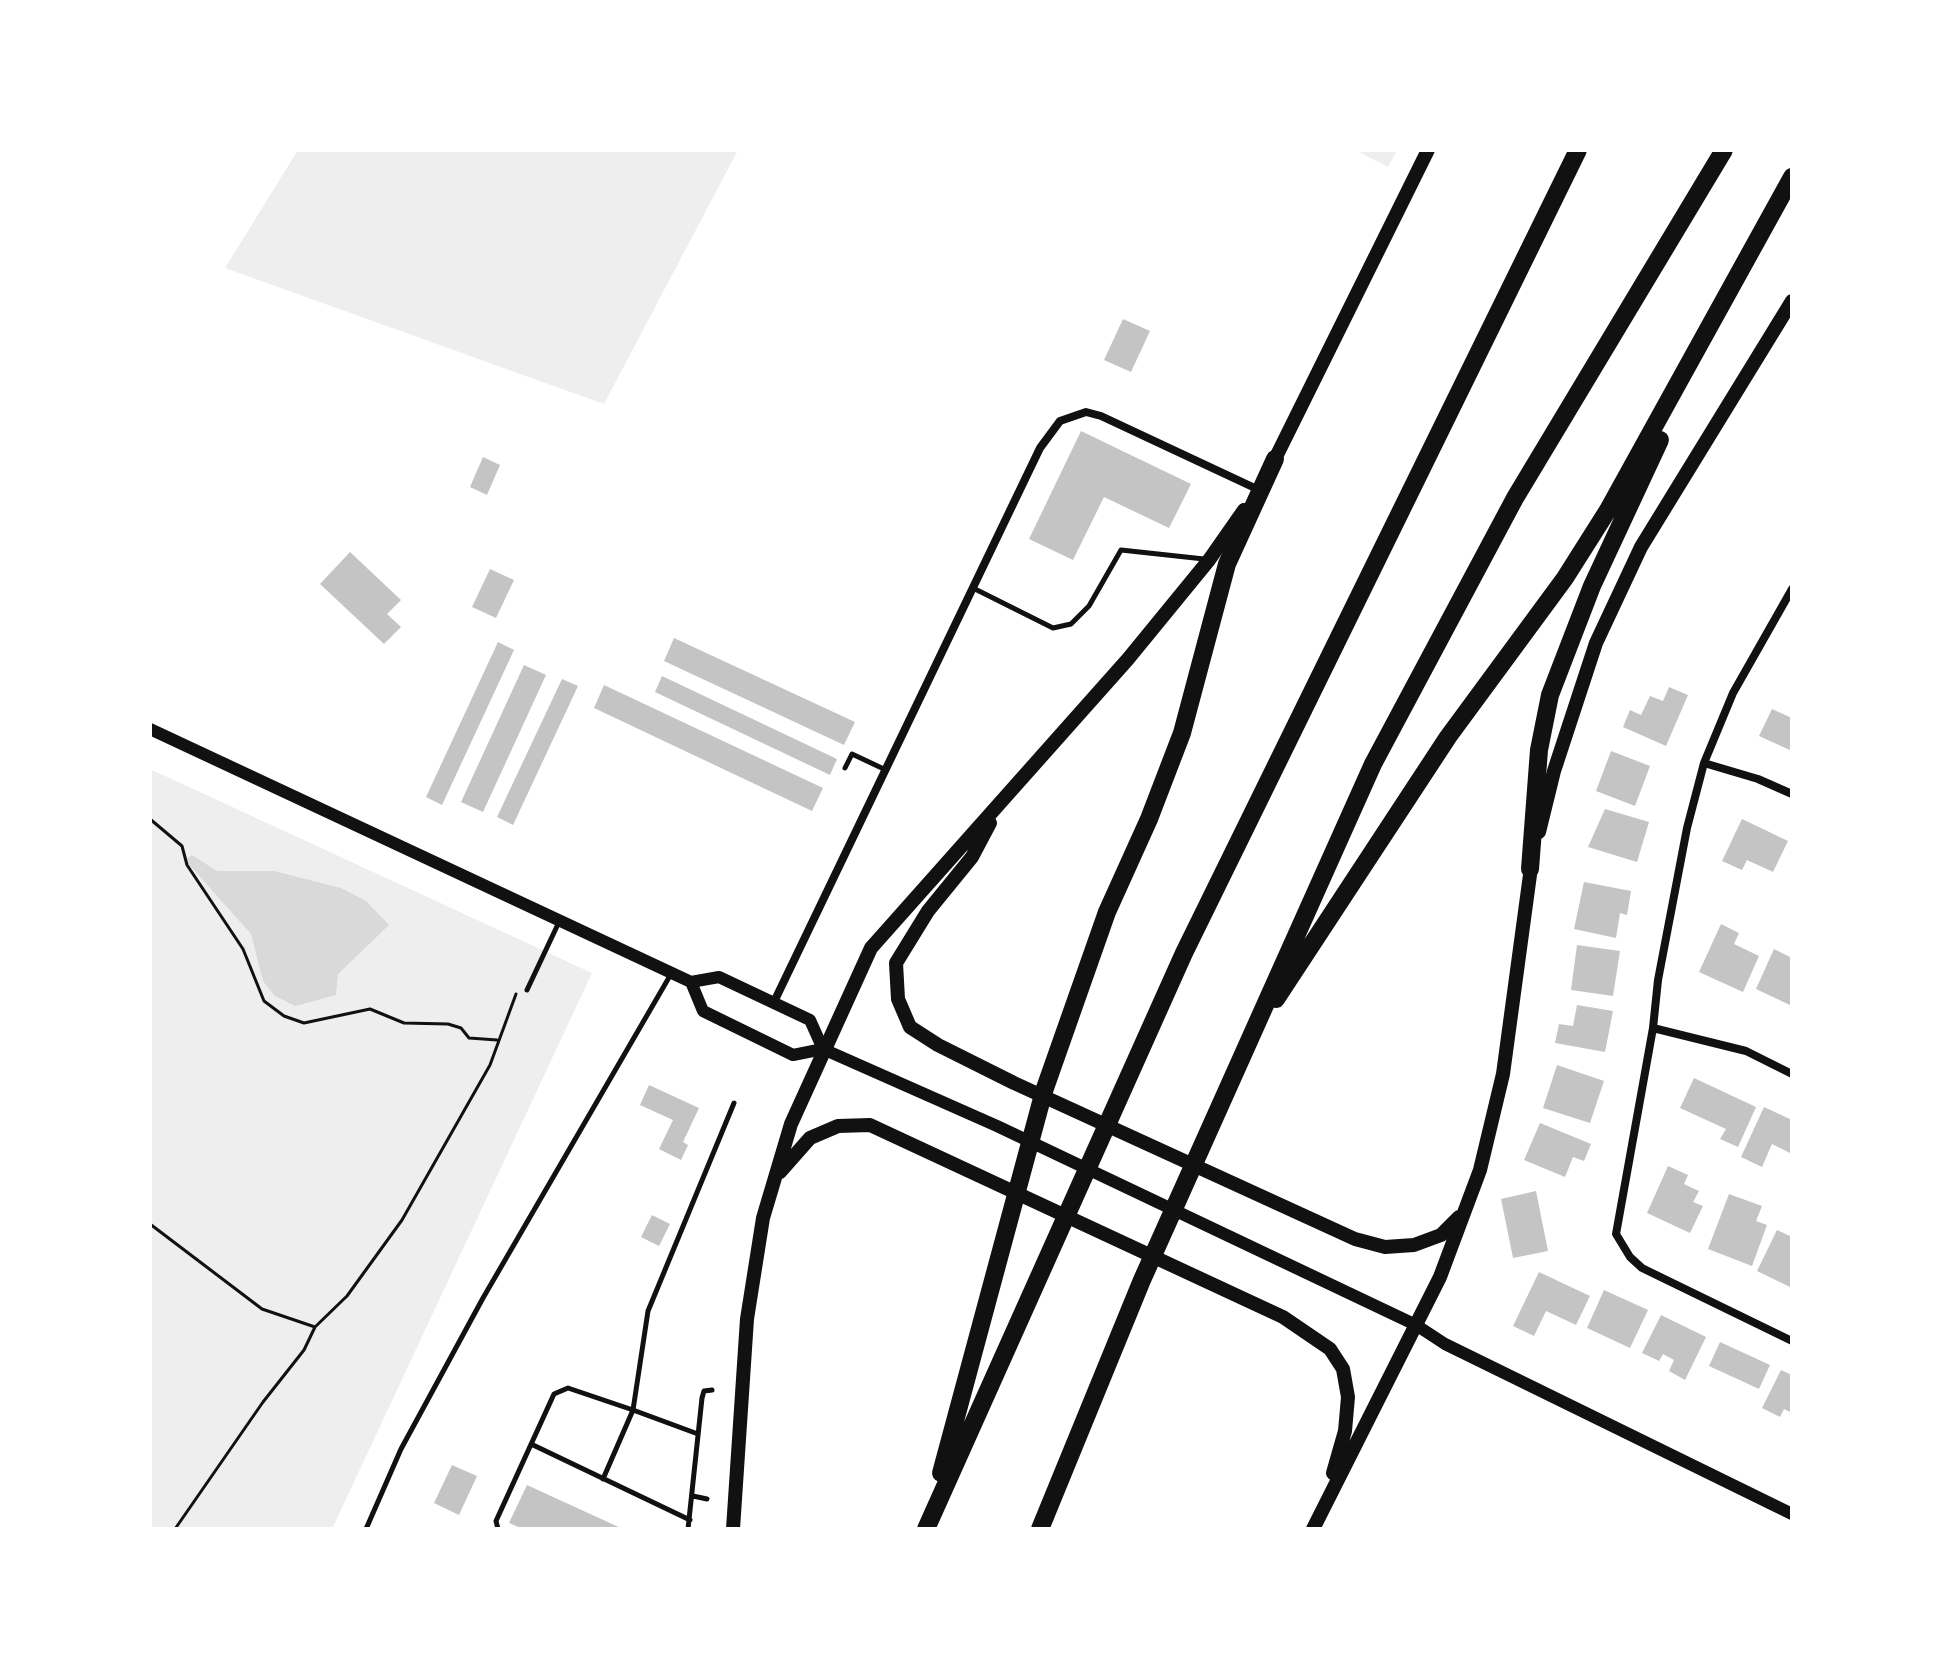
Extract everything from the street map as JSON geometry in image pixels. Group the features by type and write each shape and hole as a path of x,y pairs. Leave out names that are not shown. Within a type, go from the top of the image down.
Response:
{"highway":[{"path":"926,1529 1184,953 1578,150"},
{"path":"1040,1529 1136,1293 1373,764 1515,498 1724,150"},
{"path":"1247,1041 1448,737 1565,578 1630,473 1792,177"},
{"path":"1530,869 1539,750 1550,695 1592,586 1648,469 1699,345"},
{"path":"926,1529 1044,1091 1107,912 1149,819 1182,733 1227,564 1275,459"}],"main road":[{"path":"733,1529 747,1319 754,1264 791,1124 871,948 1128,659 1209,560 1275,459 1428,150"},
{"path":"1313,1529 1440,1277 1480,1170 1503,1074 1530,869 1554,771 1596,643 1641,547 1792,301"},
{"path":"1001,801 972,857 928,911 896,963 898,999 910,1027 938,1045 1014,1083 1355,1239 1385,1247 1414,1245 1441,1235 1464,1212"},
{"path":"775,1180 810,1138 851,1123 888,1131 1257,1304 1310,1333 1330,1349 1343,1369 1348,1397 1345,1431 1324,1505"}],"street":[{"path":"773,1004 1040,448 1060,421 1076,413 1101,416 1257,489"},
{"path":"1792,589 1733,693 1704,763 1687,828 1616,1224 1620,1244 1642,1268 1792,1341"},
{"path":"150,729 691,982 719,977 810,1020 823,1049"},
{"path":"1704,763 1758,779 1792,794"},
{"path":"691,982 703,1011 793,1055 823,1049 997,1126 1416,1325 1445,1344 1792,1514"},
{"path":"1653,1028 1746,1051 1792,1074"}],"lane":[{"path":"973,588 1053,628 1071,624 1089,606 1121,550 1209,560"},
{"path":"845,768 852,754 886,770"},
{"path":"527,990 560,921"},
{"path":"366,1529 401,1449 483,1298 672,973"},
{"path":"603,1479 633,1410 648,1311 734,1103"},
{"path":"498,1529 496,1521 554,1394 568,1388 698,1434"},
{"path":"688,1529 703,1394 712,1390"},
{"path":"531,1444 690,1520"},
{"path":"693,1496 707,1499"}],"path":[{"path":"150,819 182,846 187,865 243,949 264,1001 284,1016 304,1023 370,1009 404,1023 448,1024 461,1028 469,1038 497,1040"},
{"path":"175,1529 263,1402 304,1350 315,1327 347,1296 402,1220 490,1065 497,1040 510,1017 517,989"},
{"path":"150,1224 262,1309 315,1327"}],"shaded area":[{"path":"298,150 738,150 604,404 225,268"},
{"path":"1355,150 1397,150 1388,167"},
{"path":"150,769 592,973 332,1529 150,1529"},
{"path":"192,855 217,871 274,871 341,888 366,901 389,925 338,974 336,995 295,1006 275,996 263,981 251,934 185,860"}],"building":[{"path":"1123,319 1150,331 1131,372 1104,360"},
{"path":"1081,431 1191,484 1169,528 1104,497 1073,560 1029,539"},
{"path":"483,457 500,465 487,495 470,487"},
{"path":"350,552 401,600 387,614 401,627 384,644 320,584"},
{"path":"490,569 514,580 496,618 472,607"},
{"path":"674,638 855,722 844,745 664,661"},
{"path":"498,642 514,650 442,805 426,797"},
{"path":"524,665 546,675 483,812 461,802"},
{"path":"662,676 837,759 830,775 655,692"},
{"path":"562,679 578,686 513,825 497,817"},
{"path":"604,685 823,788 812,811 594,708"},
{"path":"1669,687 1688,695 1666,746 1623,727 1630,710 1641,715 1650,696 1663,701"},
{"path":"1772,709 1792,718 1792,751 1759,736"},
{"path":"1611,751 1650,766 1635,806 1596,791"},
{"path":"1605,809 1649,822 1637,862 1588,847"},
{"path":"1742,819 1788,841 1773,872 1747,860 1742,870 1722,861"},
{"path":"1584,882 1631,891 1627,915 1620,913 1616,938 1574,929"},
{"path":"1721,924 1739,933 1734,944 1759,956 1743,992 1699,972"},
{"path":"1577,945 1620,951 1613,996 1571,990"},
{"path":"1774,949 1792,958 1792,1006 1756,989"},
{"path":"1577,1005 1613,1011 1605,1052 1555,1043 1559,1024 1573,1026"},
{"path":"1557,1065 1604,1081 1590,1123 1543,1108"},
{"path":"1694,1078 1756,1107 1738,1147 1720,1139 1726,1129 1680,1108"},
{"path":"649,1085 699,1108 683,1142 688,1145 681,1160 659,1149 673,1120 640,1105"},
{"path":"1764,1107 1792,1120 1792,1154 1772,1144 1762,1167 1741,1157"},
{"path":"1540,1123 1591,1144 1584,1161 1573,1157 1565,1177 1524,1160"},
{"path":"1668,1166 1688,1175 1684,1184 1699,1191 1693,1202 1703,1206 1690,1233 1647,1213"},
{"path":"1536,1191 1548,1251 1513,1258 1501,1199"},
{"path":"1729,1194 1762,1206 1756,1221 1767,1225 1752,1266 1708,1249"},
{"path":"652,1215 670,1224 659,1246 641,1237"},
{"path":"1777,1230 1792,1237 1792,1288 1757,1271"},
{"path":"1539,1272 1590,1296 1576,1325 1546,1311 1534,1336 1513,1326"},
{"path":"1604,1290 1648,1310 1630,1348 1587,1328"},
{"path":"1661,1315 1706,1337 1685,1380 1669,1371 1674,1360 1663,1354 1659,1361 1642,1353"},
{"path":"1720,1342 1770,1365 1759,1389 1709,1366"},
{"path":"1781,1370 1792,1375 1792,1413 1784,1409 1780,1417 1762,1408"},
{"path":"452,1465 477,1476 459,1515 434,1503"},
{"path":"527,1485 623,1529 523,1529 509,1523"}]}
